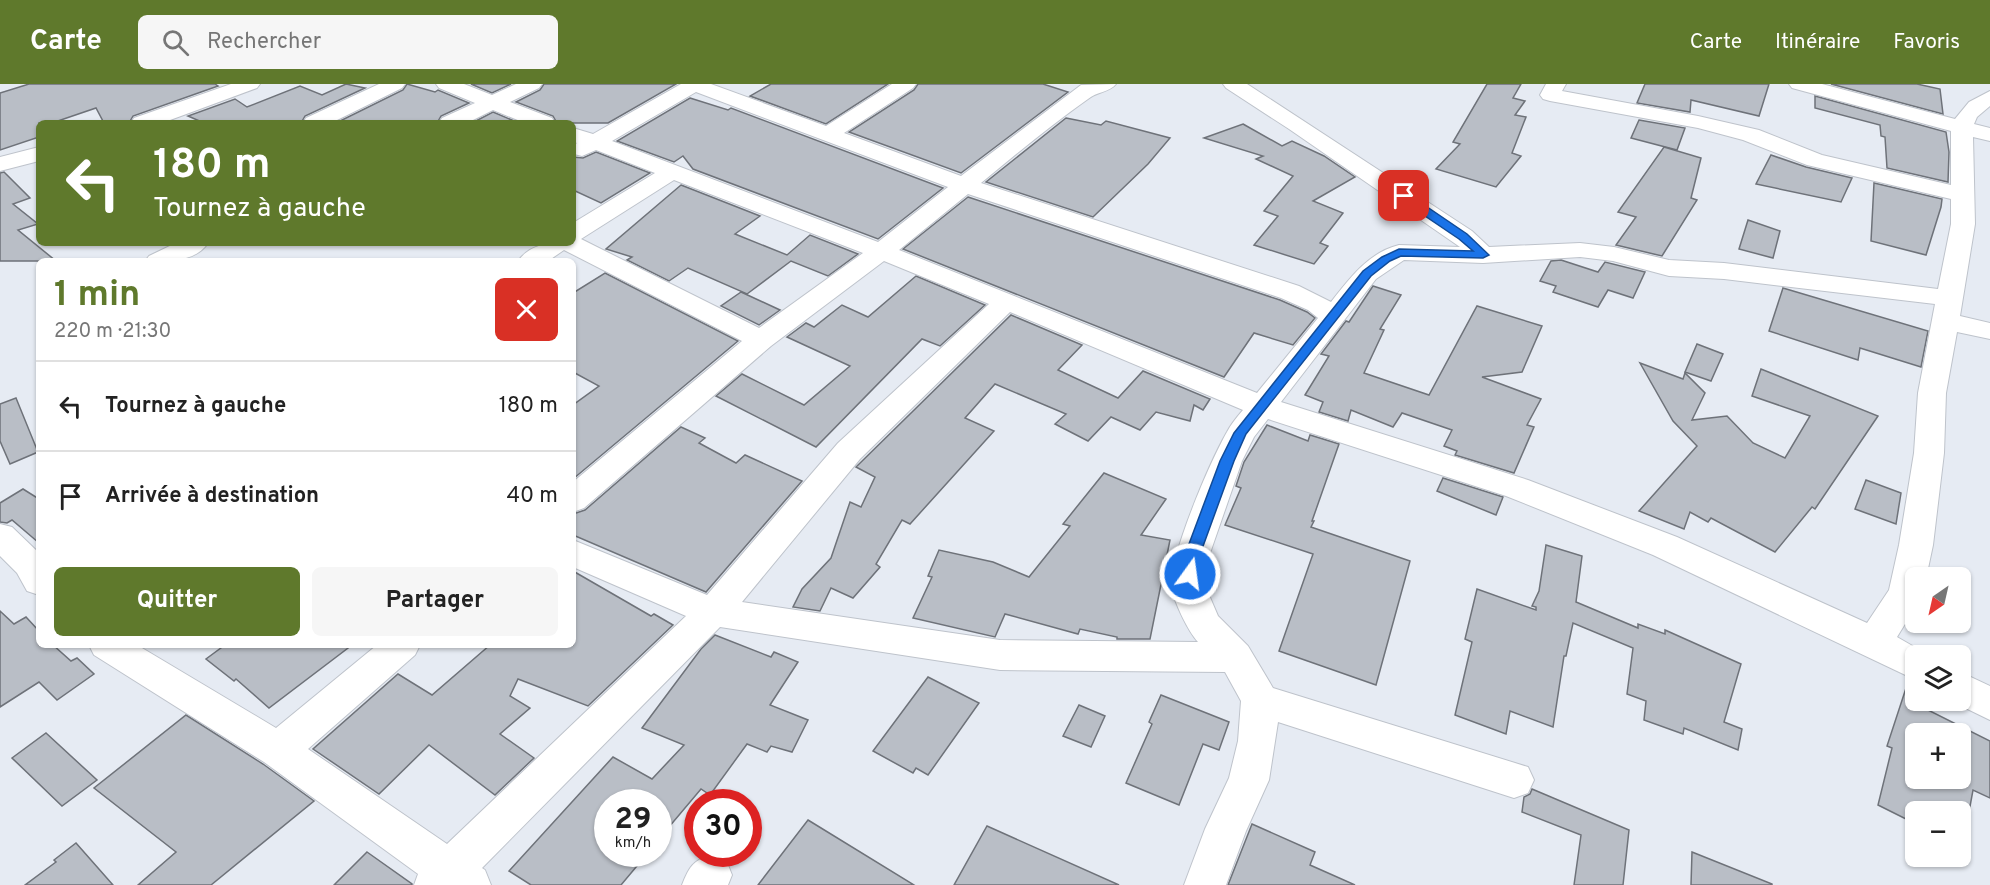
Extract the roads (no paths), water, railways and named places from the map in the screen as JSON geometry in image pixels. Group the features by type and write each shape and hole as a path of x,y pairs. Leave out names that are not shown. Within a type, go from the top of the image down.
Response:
{"street":[{"path":"150,120 250,84"},
{"path":"320,120 395,84"},
{"path":"446,84 536,120"},
{"path":"457,120 532,84"},
{"path":"580,144 696,84 964,186 1290,292 1317,304 1333,317"},
{"path":"828,135 906,84"},
{"path":"576,497 761,340 882,251 1088,89 1106,84"},
{"path":"1233,84 1297,124 1463,236 1483,255"},
{"path":"1556,84 1550,95 1698,122 1751,135 1815,160 1964,195"},
{"path":"1799,84 1990,135"},
{"path":"1873,642 1895,612 1906,591 1923,503 1932,393 1964,224 1962,127 1964,118 1971,110 1990,97"},
{"path":"580,144 672,172 882,251 1263,407 1517,488 1665,546 1873,642 1905,659"},
{"path":"0,164 36,155"},
{"path":"576,232 672,172"},
{"path":"164,258 190,246"},
{"path":"536,258 554,246"},
{"path":"575,246 761,340"},
{"path":"1205,885 1226,829 1249,780 1257,741 1260,700 1235,657 1204,626 1189,588 1191,560 1227,461 1241,433 1367,274 1386,259 1399,252 1483,255 1580,250 1614,254 1669,268 1724,271 1948,309 1990,331"},
{"path":"112,648 278,750 451,880 713,612 849,452 1007,301"},
{"path":"0,536 29,564 36,577"},
{"path":"576,554 713,612 1000,655 1235,657"},
{"path":"278,750 398,648"},
{"path":"1971,694 1990,704"},
{"path":"1260,700 1514,780"}]}
